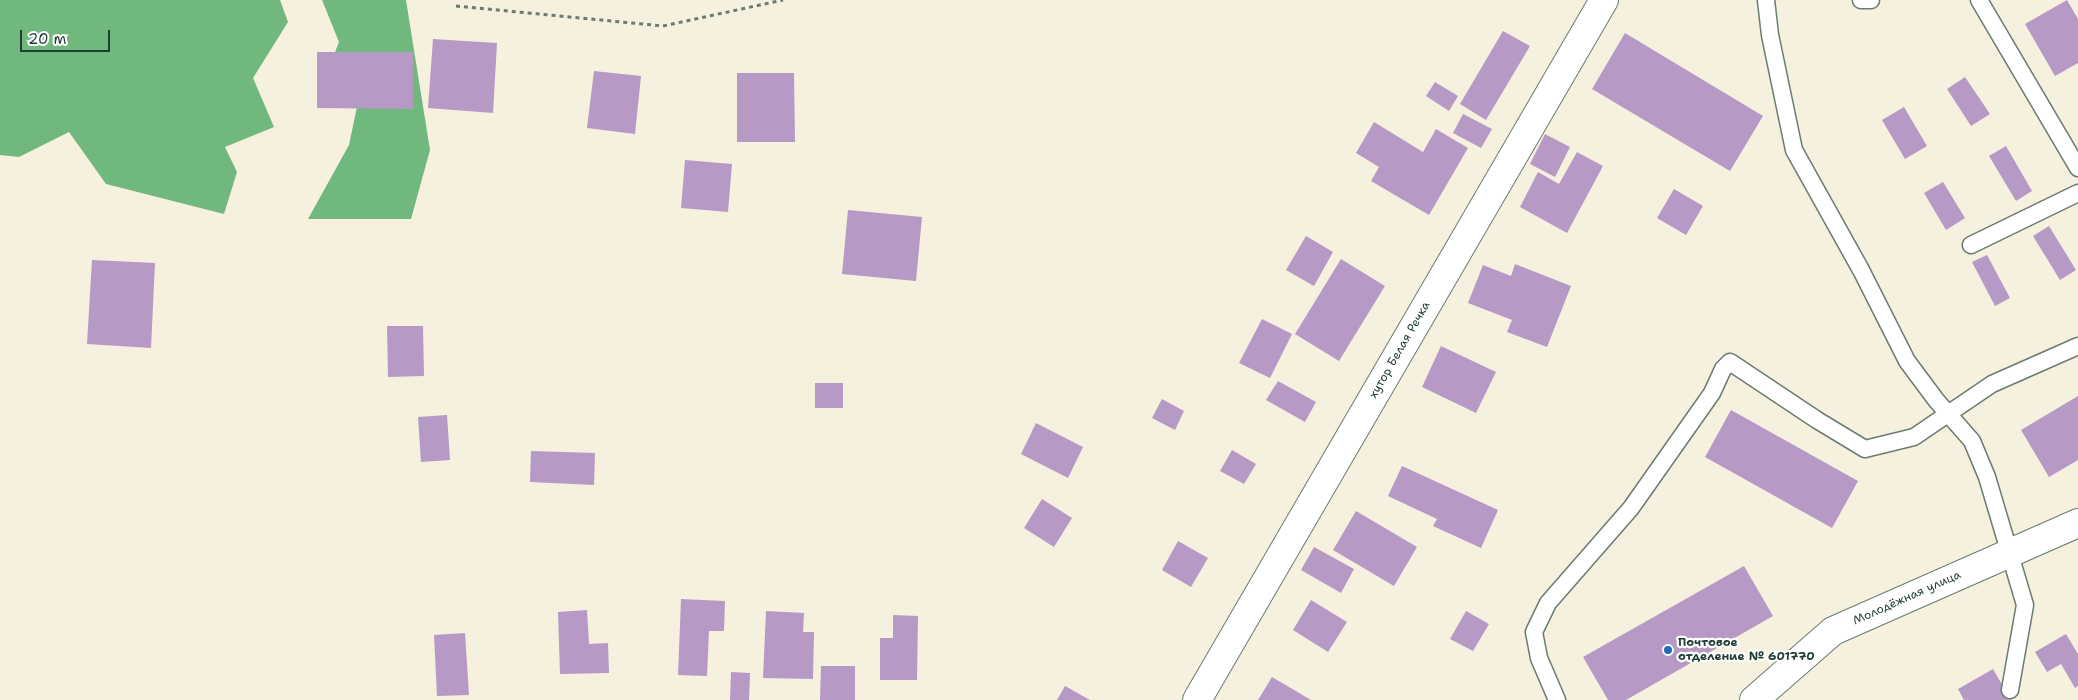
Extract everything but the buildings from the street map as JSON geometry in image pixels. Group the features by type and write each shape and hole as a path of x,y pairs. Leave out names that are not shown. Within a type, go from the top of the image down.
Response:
{"street":[{"name":"хутор Белая Речка","path":"1197,700 1604,0"},
{"name":"Молодёжная улица","path":"1754,700 1833,631 2078,524"}],"lane":[{"path":"1766,0 1770,35 1794,150 1861,270 1907,361 1936,400 1950,414 1972,442 1987,477 2025,605 2010,690"},
{"path":"1861,0 1871,0"},
{"path":"1979,0 2078,168"},
{"path":"1971,245 2078,193"},
{"path":"1557,700 1539,658 1534,632 1548,603 1631,508 1712,393 1722,368 1730,362 1817,420 1865,449 1914,437 1992,384 2078,346"}],"path":[{"path":"456,6 663,26 782,0"}],"green space":[{"path":"0,0 280,0 288,22 253,78 274,127 225,147 237,172 224,214 106,184 69,132 19,157 0,155"},
{"path":"322,0 406,0 430,150 411,219 308,219 349,145 359,97 323,83 339,42"}],"place":[{"name":"Почтовое отделение № 601770","path":"1668,650"}]}
